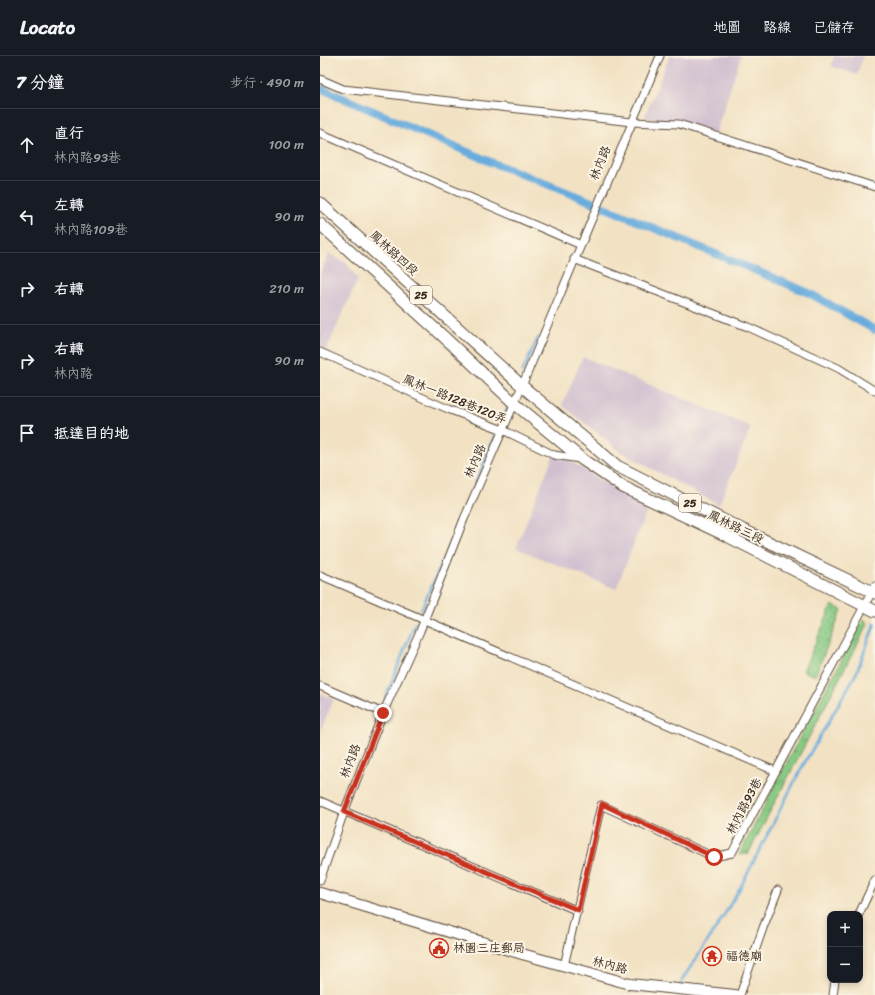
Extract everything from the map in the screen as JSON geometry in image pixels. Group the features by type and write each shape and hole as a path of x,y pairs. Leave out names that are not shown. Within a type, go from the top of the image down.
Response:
{"main road":[{"name":"鳳林路四段","path":"320,204 522,386"},
{"name":"25","path":"320,224 514,403"},
{"name":"鳳林路三段","path":"522,386 617,466 733,525 874,590"},
{"name":"鳳林路三段","path":"514,403 583,460 623,487 725,535 869,608"}],"street":[{"name":"林內路","path":"320,880 344,812 383,713 424,619 464,519 522,386 660,56"},
{"path":"320,78 343,89 632,122 679,124 875,186"},
{"path":"320,133 580,245"},
{"path":"574,259 748,327 838,368 875,391"},
{"name":"鳳林一路128巷120弄","path":"320,352 448,409 503,430 554,455 583,460"},
{"path":"320,575 775,771"},
{"name":"林內路93巷","path":"578,910 602,804 714,857 732,853 775,771 869,608 874,590"},
{"path":"320,686 383,713"},
{"path":"320,801 578,910 564,966"},
{"path":"860,911 875,880"},
{"path":"740,995 778,890"},
{"name":"林內路","path":"320,893 564,966 630,984 735,995"},
{"path":"833,995 835,983"}],"shaded area":[{"path":"670,56 741,56 715,135 668,120 644,118"},
{"path":"834,56 863,56 857,75 831,66"},
{"path":"329,254 346,263 358,279 326,351 320,349 320,274"},
{"path":"583,357 751,427 719,505 621,452 562,405"},
{"path":"555,451 647,510 616,589 516,548"},
{"path":"320,693 334,699 320,732"}],"green space":[{"path":"832,605 842,610 815,676 803,671"},
{"path":"864,619 868,624 748,854 739,855 792,752"}],"waterway":[{"path":"320,88 493,163 587,200 809,293 875,330"},
{"path":"522,373 538,338"},
{"path":"502,422 509,405"},
{"path":"472,492 497,432"},
{"path":"421,610 458,526"},
{"path":"383,704 415,623"},
{"path":"681,987 682,980 717,927 740,888 801,769 856,674 875,623"}],"place":[{"name":"林園三庄郵局","path":"439,948"},
{"name":"福德廟","path":"712,956"}],"route":[{"path":"383,713 344,812 578,910 602,804 714,857"}]}
